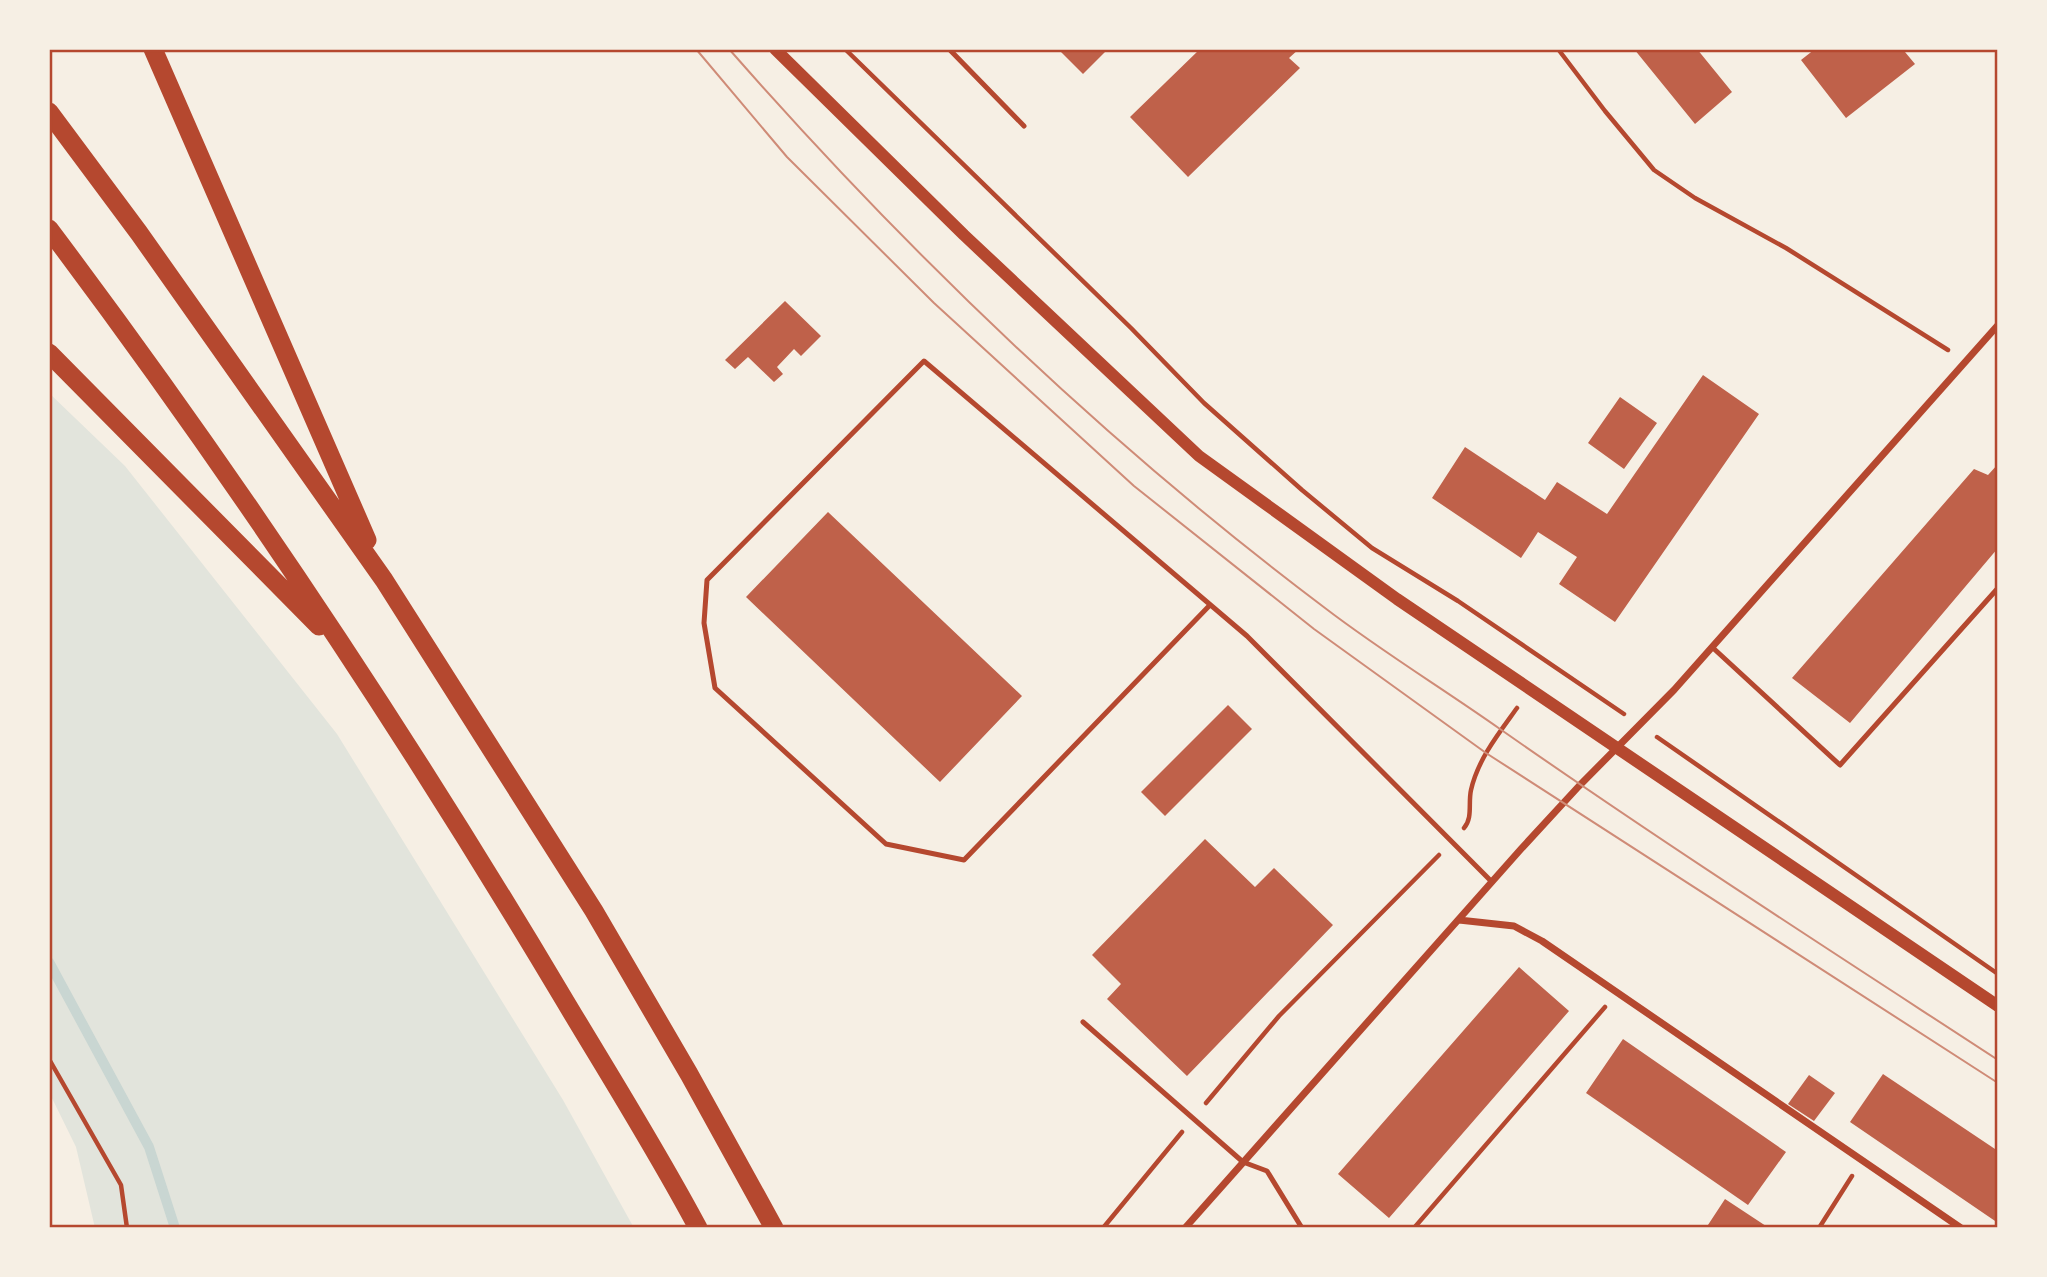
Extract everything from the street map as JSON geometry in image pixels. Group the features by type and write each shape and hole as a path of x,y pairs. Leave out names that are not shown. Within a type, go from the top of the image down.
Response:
{"highway":[{"path":"153,49 384,580"},
{"path":"49,112 163,266 384,580 594,911 689,1074 774,1228"},
{"path":"49,229 216,459 356,664 479,857 698,1228"},
{"path":"49,353 356,664"}],"street":[{"path":"775,49 964,234 1199,456 1397,599 1998,1006"},
{"path":"1185,1228 1492,882 1580,786 1674,690 1998,325"},
{"path":"1459,920 1514,926 1542,941 1961,1228"}],"lane":[{"path":"949,49 1024,126"},
{"path":"1210,605 964,860 887,844 715,688 704,623 707,580 924,361 1247,636 1492,882"},
{"path":"1712,647 1840,765 1998,588"},
{"path":"1083,1022 1243,1162 1266,1171 1302,1228"}],"path":[{"path":"845,49 1131,328 1204,403 1372,548 1458,601 1639,724 1998,974"},
{"path":"1558,49 1654,170 1695,198 1786,248 1965,360"},
{"path":"1103,1228 1279,1016 1468,823 1471,790 1486,753 1546,663"},
{"path":"1414,1228 1617,993"},
{"path":"49,1059 121,1185 127,1228"},
{"path":"1818,1228 1862,1160"}],"shaded area":[{"path":"49,393 125,466 337,734 563,1100 634,1228 95,1228 76,1147 49,1092"}],"building":[{"path":"1058,49 1108,49 1083,74"},
{"path":"1200,49 1299,49 1289,58 1300,68 1188,177 1130,117"},
{"path":"1634,49 1697,49 1732,92 1695,124"},
{"path":"1815,49 1909,49 1905,52 1915,64 1846,118 1801,60"},
{"path":"785,301 821,336 801,356 794,349 777,367 783,374 774,382 748,357 735,369 725,360"},
{"path":"1703,375 1759,414 1615,622 1559,584 1577,557 1538,532 1521,558 1432,498 1465,447 1545,500 1557,482 1607,514"},
{"path":"1620,397 1657,423 1624,469 1588,443"},
{"path":"1998,464 1998,548 1850,723 1792,678 1974,469 1988,475"},
{"path":"828,512 1022,696 940,782 746,597"},
{"path":"1228,705 1252,729 1165,816 1141,792"},
{"path":"1205,839 1255,887 1274,868 1333,925 1187,1076 1107,999 1121,984 1092,955"},
{"path":"1519,967 1569,1011 1389,1218 1338,1174"},
{"path":"1623,1039 1786,1152 1748,1205 1586,1093"},
{"path":"1883,1074 1998,1151 1998,1223 1850,1122"},
{"path":"1809,1075 1835,1093 1814,1121 1788,1104"},
{"path":"1725,1199 1769,1228 1706,1228"}],"waterway":[{"path":"49,962 149,1147 175,1228"}],"tram line":[{"path":"696,49 787,157 934,303 1134,486 1314,629 1486,753 1998,1083"},
{"path":"729,49 867,200 939,273 1088,413 1244,545 1346,624 1561,771 1998,1060"}]}
